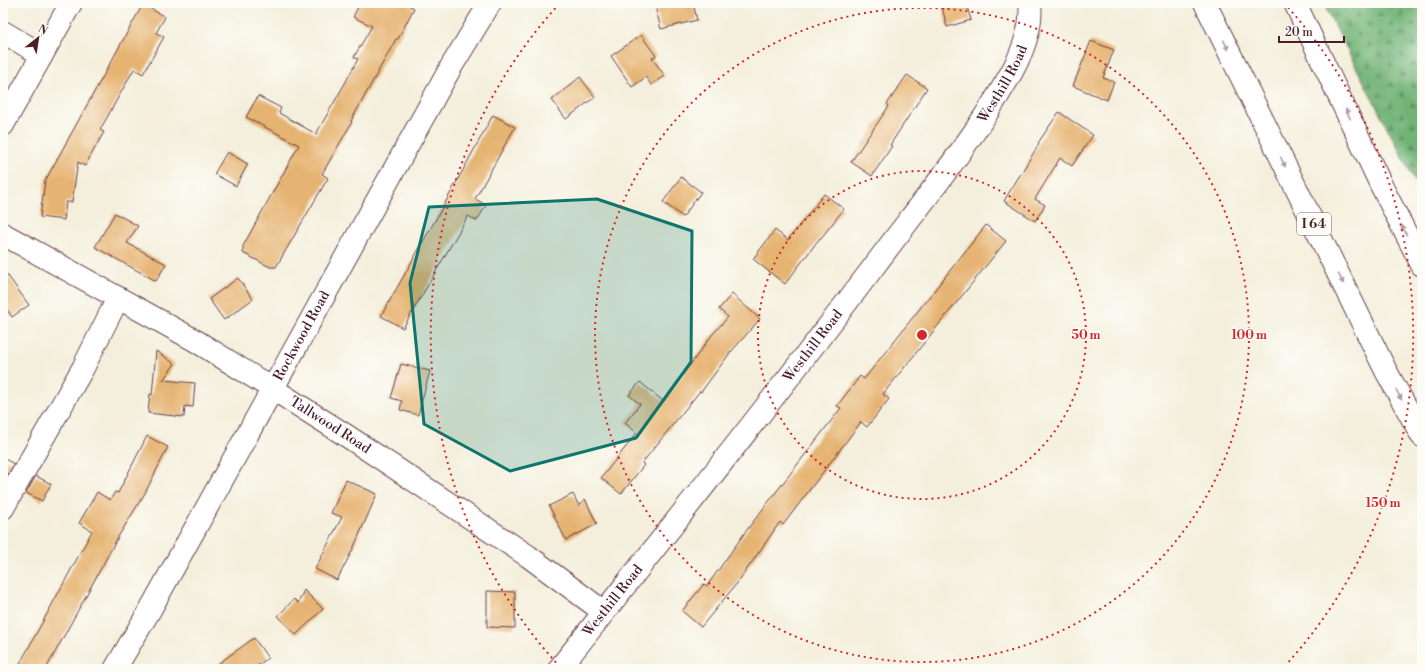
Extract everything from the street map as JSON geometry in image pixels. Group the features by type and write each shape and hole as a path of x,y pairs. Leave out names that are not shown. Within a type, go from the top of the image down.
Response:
{"main road":[{"path":"3,125 72,3"},
{"name":"Rockwood Road","path":"115,669 154,603 452,67 490,3"},
{"name":"Westhill Road","path":"558,669 798,368 979,126 1010,75 1028,32 1031,11 1030,3"},
{"name":"I 64","path":"1206,3 1382,364 1422,436"},
{"path":"1295,3 1382,187 1422,265"},
{"path":"3,32 42,55"},
{"name":"Tallwood Road","path":"3,234 196,341 273,389 347,436 528,556 604,612"},
{"path":"3,508 83,368 118,298"}],"highlighted area":[{"path":"597,199 692,231 691,362 636,438 510,471 424,424 410,283 429,207"}],"green space":[{"path":"1323,3 1422,3 1422,195"}],"building":[{"path":"360,3 404,3 414,8 322,174 328,178 276,267 270,267 243,253 243,246 299,145 246,117 258,96 281,108 279,113 316,134 358,59 354,57 372,26 353,17"},
{"path":"665,3 693,3 697,20 661,29 655,6"},
{"path":"941,3 966,3 971,20 947,27"},
{"path":"143,4 165,17 156,33 164,37 143,74 134,69 100,130 104,132 85,166 78,162 72,202 66,202 64,220 40,217 45,181"},
{"path":"641,35 656,56 652,58 665,76 651,85 646,77 632,87 611,56"},
{"path":"1091,41 1114,50 1103,78 1114,82 1107,100 1073,86"},
{"path":"907,75 927,88 872,176 851,162 889,106 887,104"},
{"path":"580,77 595,97 566,119 552,100"},
{"path":"1059,112 1093,135 1072,166 1060,158 1035,199 1045,205 1035,221 1004,201 1039,144 1038,143"},
{"path":"493,115 515,127 475,199 486,205 477,221 468,216 403,328 381,316"},
{"path":"227,152 248,164 236,186 214,174"},
{"path":"681,177 701,192 683,217 663,202"},
{"path":"824,194 844,209 785,284 753,259 775,230 788,240"},
{"path":"115,213 138,226 127,243 166,264 156,281 95,247"},
{"path":"986,225 1006,241 883,394 889,399 867,427 861,422 783,525 780,522 738,582 701,627 682,611 704,584 707,586 746,531 841,408 837,406 860,376 864,379"},
{"path":"3,269 29,305 12,317 3,304"},
{"path":"238,278 253,299 224,320 209,299"},
{"path":"732,294 760,319 730,353 701,392 700,391 642,463 644,465 621,494 601,478 637,433 625,423 640,404 629,395 640,382 663,401 712,335 728,317 719,309"},
{"path":"156,351 175,364 163,380 195,383 193,407 185,406 184,417 148,413 150,394 152,395"},
{"path":"401,364 430,371 418,415 400,410 402,401 391,398"},
{"path":"147,436 168,447 145,493 118,537 46,669 17,669 92,531 79,523 97,492 110,500 115,492 118,493"},
{"path":"3,458 14,464 4,481 3,481"},
{"path":"36,476 51,484 42,501 26,493"},
{"path":"346,480 377,494 353,549 337,580 315,569 342,517 331,513"},
{"path":"573,494 579,506 585,499 597,524 566,540 549,506"},
{"path":"304,590 323,609 296,635 278,616 294,599 298,603"},
{"path":"487,591 515,592 515,628 487,627"},
{"path":"254,638 268,658 253,669 211,669"}]}
